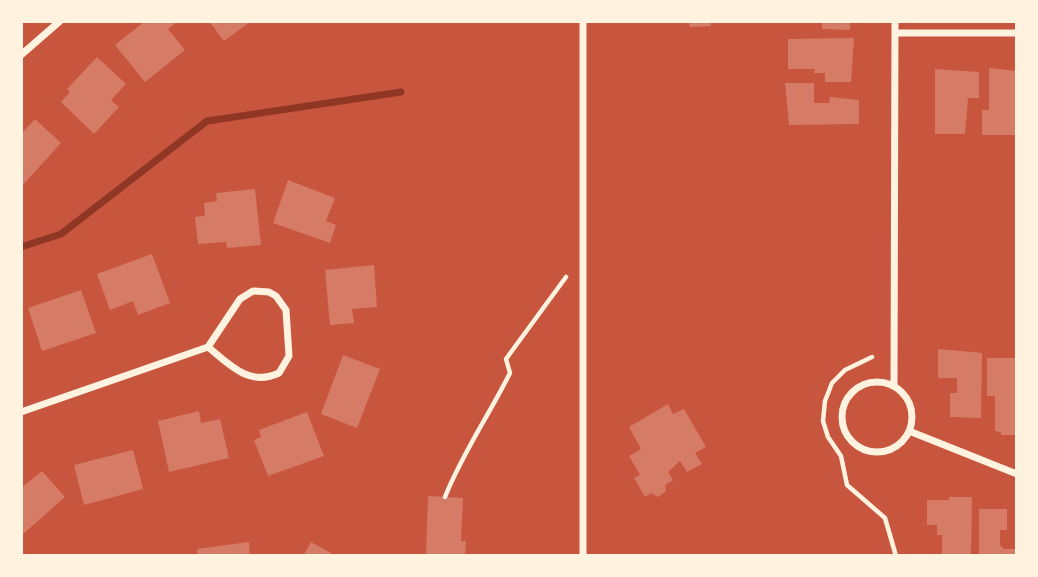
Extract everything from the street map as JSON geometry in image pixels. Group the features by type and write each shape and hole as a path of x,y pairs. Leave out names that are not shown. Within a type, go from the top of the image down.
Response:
{"street":[{"path":"21,55 61,21"},
{"path":"583,21 583,556"},
{"path":"894,386 895,21"},
{"path":"895,33 1017,33"},
{"path":"21,412 208,347 246,294 269,292 282,302 286,310 289,356 279,373 260,378 241,374 208,347"},
{"path":"878,382 894,386 907,398 911,409 909,431 903,441 883,451 861,448 846,431 844,408 856,389 878,382"},
{"path":"909,431 1017,474"}],"path":[{"path":"445,497 457,467 510,373 506,359 566,278 570,266"},
{"path":"872,357 845,370 832,383 825,401 823,421 828,437 841,456 847,485 885,518 896,556"}],"building":[{"path":"145,21 178,21 168,29 185,50 145,82 115,45"},
{"path":"209,21 251,21 224,41"},
{"path":"689,21 710,21 711,26 690,27"},
{"path":"822,21 850,21 850,30 822,29"},
{"path":"854,38 851,82 825,82 825,73 814,73 815,69 788,69 788,39"},
{"path":"97,57 126,84 111,100 119,107 94,134 61,102 70,92 67,89"},
{"path":"989,68 1017,71 1017,135 982,135 982,110 989,110"},
{"path":"935,69 979,72 979,98 968,98 965,134 935,134"},
{"path":"785,83 814,83 814,103 829,103 830,97 859,100 859,124 789,125"},
{"path":"35,119 61,143 21,187 21,134"},
{"path":"288,180 335,198 326,221 336,225 330,243 273,223"},
{"path":"255,189 261,245 227,248 226,242 198,244 195,217 205,216 204,203 217,201 216,193"},
{"path":"152,254 170,303 138,315 133,301 110,310 97,274"},
{"path":"374,265 377,307 352,309 354,323 330,325 325,270"},
{"path":"81,290 96,333 42,351 28,308"},
{"path":"938,349 982,353 981,418 950,417 950,393 957,393 957,378 938,378"},
{"path":"343,355 380,369 357,428 321,414"},
{"path":"987,358 1017,358 1017,435 1001,435 1001,432 995,431 995,396 987,396"},
{"path":"668,404 673,414 684,409 706,447 695,453 702,464 687,472 680,461 668,472 673,480 665,485 666,491 658,497 651,493 645,497 634,478 640,475 629,456 641,449 629,427"},
{"path":"199,411 201,423 220,419 229,458 169,472 158,421"},
{"path":"307,412 324,456 268,476 254,440 261,437 259,430"},
{"path":"133,450 143,489 84,505 74,465"},
{"path":"42,471 65,497 22,535 21,488"},
{"path":"428,496 463,498 461,541 466,541 465,556 426,556"},
{"path":"949,497 972,497 971,556 942,556 942,535 937,535 937,525 927,525 927,500 949,500"},
{"path":"979,509 1007,509 1007,530 1000,530 1000,545 1004,549 1017,549 1017,556 979,556"},
{"path":"249,542 250,556 198,556 197,549"},
{"path":"311,542 336,556 303,556"}],"waterway":[{"path":"21,247 61,234 207,121 401,92"}]}
